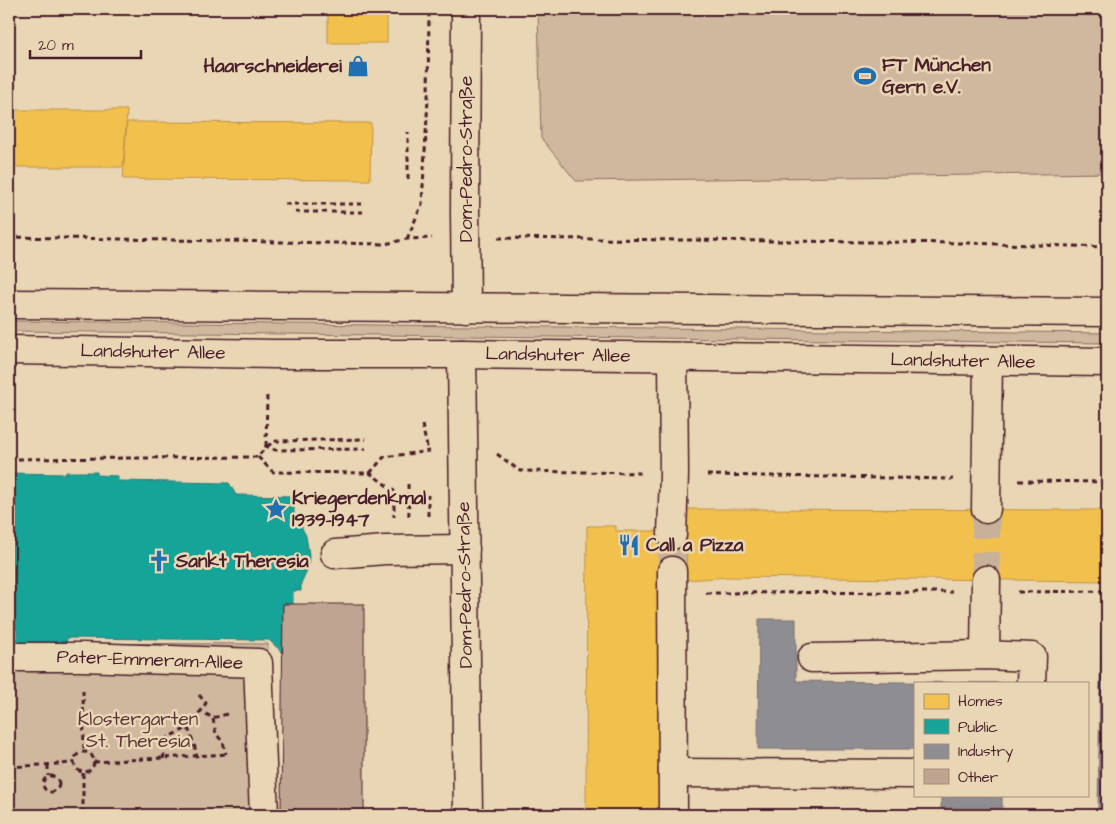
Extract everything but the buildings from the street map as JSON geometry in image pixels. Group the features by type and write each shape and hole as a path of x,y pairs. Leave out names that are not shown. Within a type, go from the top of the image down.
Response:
{"main road":[{"name":"Dom-Pedro-Straße","path":"466,9 466,308"},
{"path":"9,304 1107,312"},
{"name":"Landshuter Allee","path":"9,350 1107,362"},
{"name":"Dom-Pedro-Straße","path":"462,354 468,815"},
{"path":"672,535 674,474 673,357"},
{"path":"986,509 988,361"},
{"path":"335,554 384,550 465,549"},
{"path":"673,582 674,815"},
{"path":"985,655 986,586"},
{"path":"812,658 985,655 1032,657 1031,682"},
{"name":"Pater-Emmeram-Allee","path":"9,657 82,657 258,663 264,815"},
{"path":"673,773 914,774"}],"path":[{"path":"407,239 422,204 428,99 429,9"},
{"path":"408,132 408,179"},
{"path":"285,204 366,204"},
{"path":"295,212 367,212"},
{"path":"9,237 385,244 407,239 465,237 967,243 1107,247"},
{"path":"266,446 267,393"},
{"path":"422,425 428,451 428,461"},
{"path":"258,457 266,446 276,441 366,439"},
{"path":"266,446 276,450 366,449"},
{"path":"9,459 258,457 273,472 370,472 384,457 428,451 493,451 520,471 1107,482"},
{"path":"408,484 409,526"},
{"path":"428,490 428,550"},
{"path":"673,582 986,586 1107,591"},
{"path":"82,657 84,752"},
{"path":"163,759 168,737 188,728 192,719 201,711 213,718 238,710 260,709"},
{"path":"213,718 216,734 223,742 226,754"},
{"path":"188,728 197,757"},
{"path":"84,752 93,757 94,762 91,770 83,773 77,770 73,764 74,758 84,752"},
{"path":"94,762 261,752"},
{"path":"9,767 73,764"},
{"path":"48,765 48,776"},
{"path":"83,773 83,815"},
{"path":"48,776 53,776 58,780 59,785 53,793 43,789 44,778 48,776"}],"green space":[{"name":"FT München Gern e.V.","path":"538,9 1107,9 1107,173 576,181 541,138"},
{"path":"9,321 1107,333 1107,343 9,331"},
{"name":"Klostergarten St. Theresia","path":"9,643 268,644 265,815 9,815"}],"tunnel":[{"path":"986,509 986,580"},
{"path":"672,535 672,571"}],"place":[{"name":"Haarschneiderei","path":"358,66"},
{"name":"FT München Gern e.V.","path":"865,76"},
{"name":"Kriegerdenkmal 1939-1947","path":"276,509"},
{"name":"Call a Pizza","path":"629,545"},
{"name":"Sankt Theresia","path":"159,561"}]}
